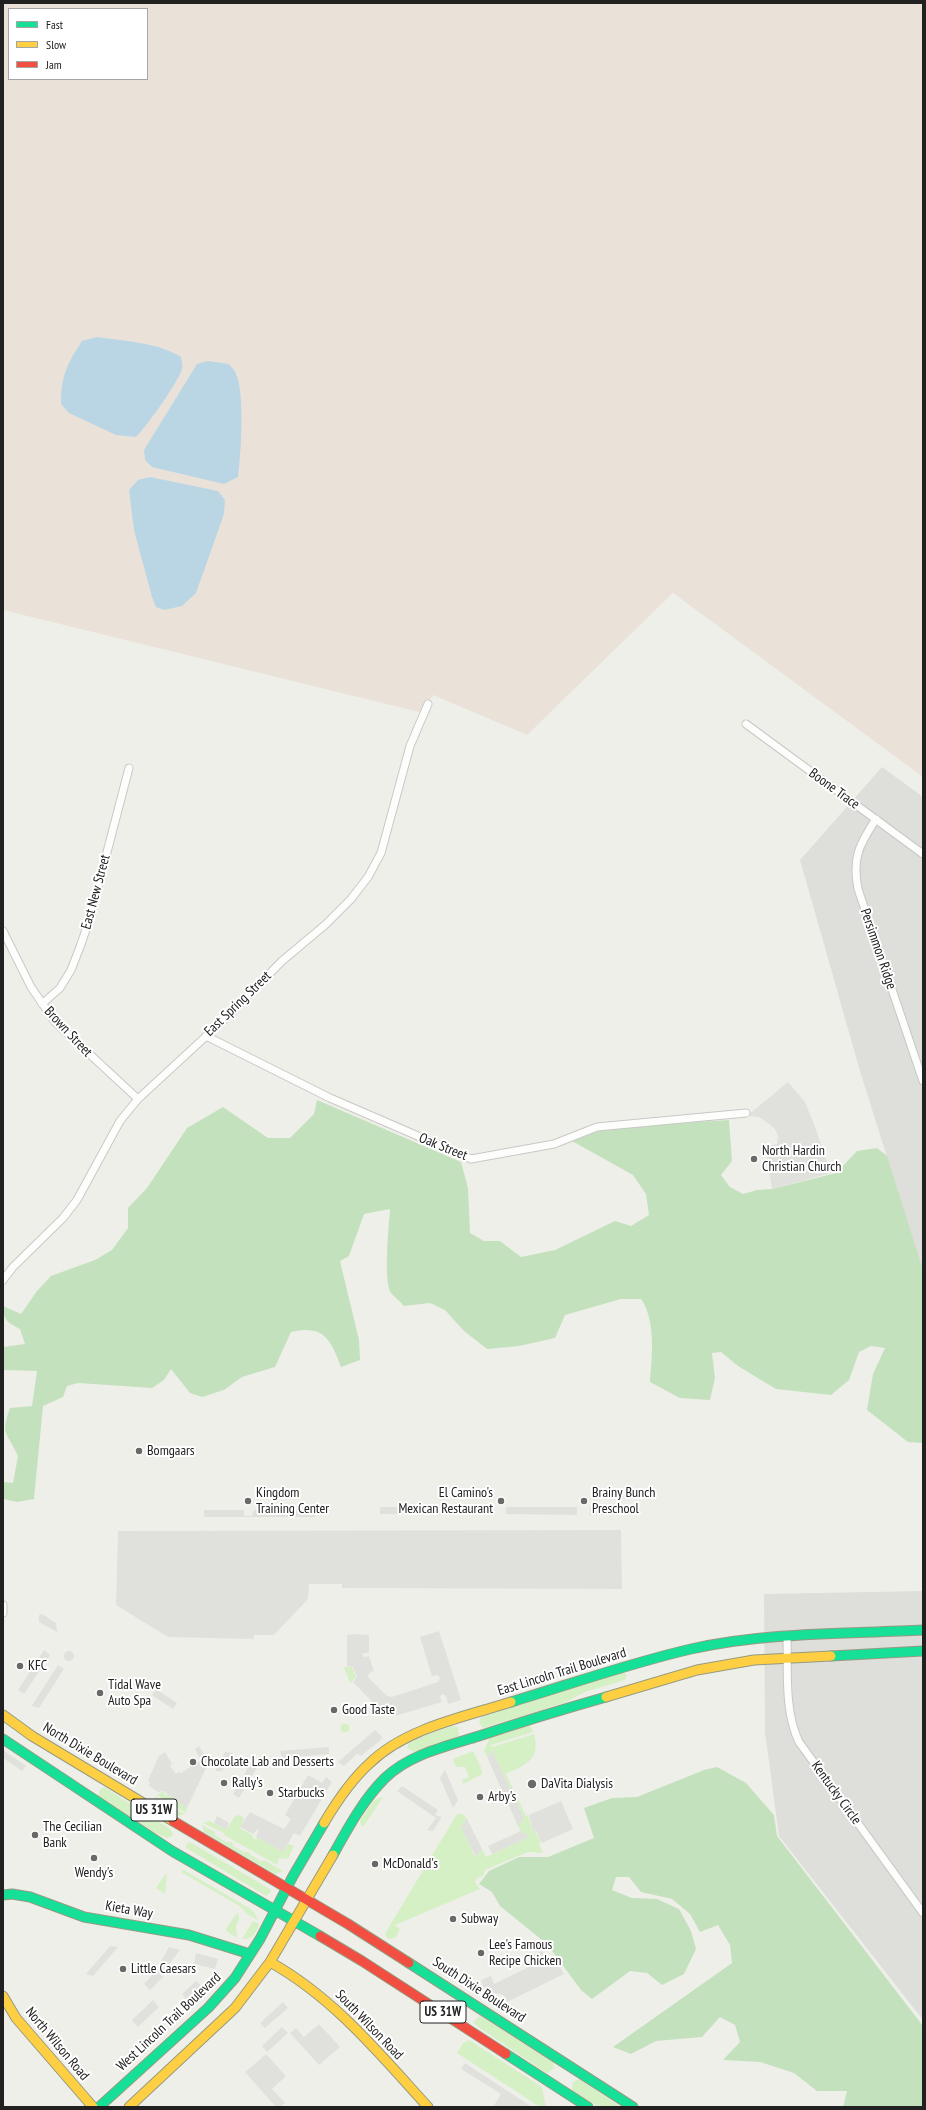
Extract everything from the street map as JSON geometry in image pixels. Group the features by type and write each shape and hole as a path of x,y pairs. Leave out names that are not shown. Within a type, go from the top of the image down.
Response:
{"main road":[{"name":"East Lincoln Trail Boulevard","path":"286,1888 328,1814 347,1786 370,1762 403,1740 451,1721 671,1654 734,1642 787,1637 923,1630"},
{"path":"129,2107 235,2008 270,1962 308,1900 350,1824 368,1797 386,1777 408,1761 441,1748 519,1722 671,1676 724,1664 788,1658 923,1651"},
{"name":"North Dixie Boulevard","path":"3,1715 32,1736 85,1769 308,1900"},
{"name":"US 31W","path":"3,1740 138,1830 421,1998 588,2107"},
{"name":"West Lincoln Trail Boulevard","path":"99,2107 208,2008 235,1978 274,1912 286,1888"},
{"name":"Kieta Way","path":"3,1895 12,1893 27,1895 73,1914 168,1930 237,1948 250,1954"},
{"name":"South Dixie Boulevard","path":"308,1900 411,1964 632,2107"},
{"name":"South Wilson Road","path":"270,1962 310,1986 328,2001 428,2107"},
{"name":"North Wilson Road","path":"3,1996 16,2018 93,2107"}],"street":[{"name":"East Spring Street","path":"3,1280 13,1267 63,1218 77,1200 120,1121 138,1100 282,961 325,925 351,899 368,877 381,853 410,746 428,704"},
{"name":"Boone Trace","path":"746,724 923,854"},
{"name":"East New Street","path":"42,1004 60,988 71,970 80,947 89,921 129,768"},
{"name":"Persimmon Ridge","path":"876,819 861,843 856,855 854,872 858,889 923,1081"},
{"name":"Brown Street","path":"3,931 31,987 64,1032 138,1100"},
{"name":"Oak Street","path":"206,1036 330,1098 471,1159 554,1144 597,1127 746,1113"},
{"path":"915,1056 923,1055"},
{"path":"3,1605 3,1612"},
{"name":"Kentucky Circle","path":"787,1637 790,1712 793,1727 799,1742 923,1913"}],"shaded area":[{"path":"3,3 923,3 923,777 673,593 527,735 433,695 423,713 3,610"},
{"path":"882,767 923,797 923,1272 860,1071 800,860"},
{"path":"788,1082 805,1102 831,1173 772,1189 765,1147 777,1144 778,1136 775,1129 759,1117 747,1116"},
{"path":"380,1507 418,1507 418,1514 380,1514"},
{"path":"430,1507 493,1507 493,1514 430,1515"},
{"path":"506,1507 577,1507 577,1515 506,1514"},
{"path":"590,1507 624,1507 624,1515 590,1515"},
{"path":"204,1510 244,1510 244,1516 252,1516 254,1510 315,1510 315,1517 204,1517"},
{"path":"621,1530 622,1589 342,1588 342,1584 309,1584 308,1599 274,1635 254,1635 254,1639 168,1637 116,1605 118,1531"},
{"path":"923,1591 923,2020 779,1836 765,1732 764,1594"},
{"path":"42,1614 56,1623 57,1632 39,1622 39,1615"},
{"path":"439,1631 461,1700 448,1704 446,1696 442,1694 440,1697 442,1702 395,1716 391,1708 387,1708 382,1712 353,1682 357,1677 353,1667 347,1666 347,1635 369,1635 369,1652 362,1654 364,1657 369,1656 374,1671 369,1673 368,1677 387,1696 392,1697 438,1682 440,1678 438,1675 432,1676 420,1637"},
{"path":"44,1650 50,1655 24,1694 18,1690"},
{"path":"67,1651 71,1651 74,1656 71,1661 67,1661 64,1658 64,1654"},
{"path":"58,1665 64,1669 39,1708 33,1706 31,1707"},
{"path":"156,1689 177,1703 173,1709 152,1695"},
{"path":"375,1730 382,1737 381,1740 361,1756 357,1754 344,1766 338,1762"},
{"path":"199,1746 209,1762 187,1808 164,1791 158,1792 149,1786 150,1782 148,1780 159,1756 165,1752 172,1764 170,1766 176,1774 179,1772 181,1773 201,1760 195,1749"},
{"path":"329,1747 329,1754 282,1758 280,1751"},
{"path":"3,1750 26,1766 22,1771 3,1758"},
{"path":"492,1750 524,1818 518,1826 487,1757"},
{"path":"225,1752 233,1753 222,1771 215,1771"},
{"path":"252,1760 259,1764 239,1798 233,1794"},
{"path":"445,1770 458,1800 453,1808 440,1778"},
{"path":"308,1775 322,1783 326,1777 332,1782 300,1836 294,1833 283,1852 256,1837 259,1828 253,1834 240,1827 250,1812 284,1829 291,1819 285,1815"},
{"path":"402,1786 438,1810 435,1815 442,1817 433,1831 427,1830 436,1818 397,1791"},
{"path":"561,1801 573,1829 542,1843 536,1831 533,1831 529,1815"},
{"path":"217,1816 229,1823 226,1830 214,1823"},
{"path":"467,1819 482,1849 476,1857 461,1827"},
{"path":"521,1831 529,1837 492,1854 488,1846"},
{"path":"110,1946 118,1947 93,1976 86,1974"},
{"path":"169,1947 180,1950 161,1975 163,1977 150,1990 144,1984 156,1971"},
{"path":"542,1951 546,1959 553,1956 564,1974 507,2002 503,1995 485,1991 481,1980 491,1976 494,1984 533,1965 529,1956"},
{"path":"196,1953 218,1959 215,1969 194,1964"},
{"path":"196,1981 201,1985 186,1999 182,1994"},
{"path":"153,2000 159,2007 138,2027 132,2020"},
{"path":"283,2002 288,2008 265,2028 260,2023"},
{"path":"319,2024 340,2047 319,2065 290,2033 296,2028 304,2037"},
{"path":"282,2027 288,2033 267,2052 262,2046"},
{"path":"266,2054 286,2076 272,2089 285,2103 280,2107 276,2107 245,2072"},
{"path":"465,2063 532,2107 493,2107 501,2094 461,2069"}],"green space":[{"path":"317,1100 461,1162 468,1188 470,1233 484,1241 500,1241 521,1257 555,1250 615,1221 631,1226 649,1215 646,1194 633,1175 572,1141 599,1131 629,1126 729,1120 732,1161 721,1175 730,1187 743,1194 757,1190 772,1189 836,1173 857,1151 877,1148 887,1156 923,1270 923,1443 908,1442 867,1410 873,1374 885,1348 871,1346 859,1352 849,1380 831,1395 776,1389 738,1366 721,1352 712,1353 715,1378 710,1400 680,1398 650,1382 652,1350 651,1328 646,1308 641,1299 621,1299 565,1315 555,1338 519,1346 487,1349 464,1331 445,1310 430,1303 404,1306 391,1293 387,1277 390,1209 364,1214 349,1256 340,1261 359,1340 360,1360 341,1367 334,1349 325,1336 319,1332 302,1330 291,1332 275,1367 242,1377 224,1390 202,1397 190,1393 171,1369 164,1380 152,1388 78,1383 67,1386 63,1397 43,1406 34,1499 17,1502 3,1499 3,1482 13,1483 18,1456 6,1433 5,1424 10,1408 32,1406 37,1371 3,1370 3,1347 25,1344 20,1329 9,1323 5,1318 3,1306 21,1314 37,1291 51,1276 95,1260 112,1250 128,1228 128,1208 147,1188 187,1128 223,1107 268,1138 290,1138 314,1114"},
{"path":"344,1667 352,1667 356,1677 350,1683"},
{"path":"623,1672 627,1675 625,1680 585,1692 564,1703 483,1728 479,1722 481,1717"},
{"path":"343,1724 347,1724 349,1728 347,1732 343,1732 341,1730 341,1726"},
{"path":"528,1724 533,1732 491,1745 492,1747 534,1734 536,1743 535,1750 530,1760 506,1774 526,1816 528,1815 533,1831 535,1831 541,1842 539,1844 543,1853 528,1852 485,1870 483,1876 477,1878 475,1882 480,1889 395,1925 400,1929 396,1937 390,1939 387,1938 385,1934 387,1930 457,1814 463,1814 467,1819 462,1827 475,1857 482,1849 486,1857 528,1837 518,1826 524,1818 492,1750 487,1757 484,1751 490,1737"},
{"path":"452,1726 458,1727 459,1736 414,1752 407,1748 409,1741"},
{"path":"473,1751 481,1767 482,1774 463,1784 462,1780 469,1777 465,1767 456,1767 453,1759"},
{"path":"717,1767 746,1783 774,1815 777,1836 923,2026 923,2107 843,2107 847,2091 817,2091 794,2073 760,2062 723,2060 740,2042 735,2025 720,2017 702,2037 656,2041 631,2054 613,2047 732,1963 730,1945 718,1925 700,1932 690,1914 672,1899 641,1892 629,1877 616,1877 612,1890 632,1898 657,1899 679,1909 691,1931 696,1949 684,1974 662,1985 647,1973 630,1971 592,1999 581,1990 547,1944 500,1906 492,1892 479,1884 489,1871 519,1857 548,1857 594,1838 584,1808 612,1798 637,1797 704,1770"},
{"path":"104,1787 169,1828 173,1833 172,1836 167,1838 157,1834 98,1796 100,1790"},
{"path":"164,1791 165,1796 168,1794 187,1808 186,1813 157,1795"},
{"path":"156,1796 174,1811 177,1810 185,1814 178,1816 159,1804 155,1800"},
{"path":"383,1797 364,1826 361,1825 360,1821 373,1802"},
{"path":"240,1815 244,1819 240,1828 252,1835 254,1839 258,1838 283,1852 288,1844 294,1846 288,1859 279,1858 277,1865 224,1835 224,1833 203,1823 210,1821 226,1830 235,1816"},
{"path":"202,1825 215,1832 215,1835 226,1842 232,1842 233,1846 244,1852 250,1852 249,1854 261,1861 264,1860 283,1871 275,1874 204,1832"},
{"path":"190,1842 270,1889 271,1892 266,1896 186,1848 186,1844"},
{"path":"184,1870 249,1908 254,1912 259,1921 247,1914 241,1907 181,1872"},
{"path":"167,1872 165,1894 156,1888"},
{"path":"238,1912 239,1919 236,1926 237,1938 225,1930"},
{"path":"253,1921 259,1923 256,1932 252,1937 242,1939"},
{"path":"480,2016 553,2062 554,2068 548,2073 545,2072 478,2027 473,2022"},
{"path":"469,2040 542,2087 546,2107 540,2107 457,2053 463,2043"},
{"path":"579,2079 621,2107 598,2107 572,2090 573,2082"}],"water":[{"path":"97,337 151,345 172,352 181,357 182,369 175,384 154,415 136,437 116,435 69,413 61,404 62,386 72,357 82,341"},
{"path":"208,361 229,364 234,370 239,383 241,395 241,440 238,477 224,484 152,467 145,460 144,450 197,364"},
{"path":"150,477 218,491 225,500 224,514 196,593 182,606 164,610 156,607 152,597 134,530 129,490 138,480"}],"traffic: fast":[{"path":"511,1702 646,1661 719,1643 748,1639 806,1635 923,1630"},
{"path":"831,1656 923,1651"},
{"path":"333,1855 356,1815 377,1787 385,1778 406,1763 442,1747 606,1697"},
{"path":"3,1739 172,1851 320,1936"},
{"path":"99,2107 208,2008 235,1978 260,1939 293,1876 324,1823"},
{"path":"3,1895 12,1894 30,1897 84,1917 189,1935 250,1954"},
{"path":"409,1963 633,2107"},
{"path":"506,2054 588,2107"}],"traffic: slow":[{"path":"606,1697 697,1670 754,1660 831,1656"},
{"path":"324,1823 339,1799 351,1784 363,1770 384,1751 418,1732 436,1725 511,1702"},
{"path":"3,1715 32,1736 173,1821"},
{"path":"129,2107 235,2008 270,1962 333,1855"},
{"path":"270,1962 293,1976 335,2009 374,2047 428,2107"},
{"path":"3,1996 16,2018 93,2107"}],"traffic: jam":[{"path":"173,1821 348,1924 409,1963"},
{"path":"320,1936 362,1961 506,2054"}],"place":[{"name":"North Hardin Christian Church","path":"754,1159"},
{"name":"Bomgaars","path":"139,1451"},
{"name":"Kingdom Training Center","path":"248,1501"},
{"name":"El Camino's Mexican Restaurant","path":"501,1501"},
{"name":"Brainy Bunch Preschool","path":"584,1501"},
{"name":"KFC","path":"20,1666"},
{"name":"Tidal Wave Auto Spa","path":"100,1693"},
{"name":"Good Taste","path":"334,1710"},
{"name":"Chocolate Lab and Desserts","path":"193,1762"},
{"name":"Rally's","path":"224,1783"},
{"name":"DaVita Dialysis","path":"532,1784"},
{"name":"Starbucks","path":"270,1793"},
{"name":"Arby's","path":"480,1797"},
{"name":"The Cecilian Bank","path":"35,1835"},
{"name":"Wendy's","path":"94,1858"},
{"name":"McDonald's","path":"375,1864"},
{"name":"Subway","path":"453,1919"},
{"name":"Lee's Famous Recipe Chicken","path":"481,1953"},
{"name":"Little Caesars","path":"123,1969"}]}
